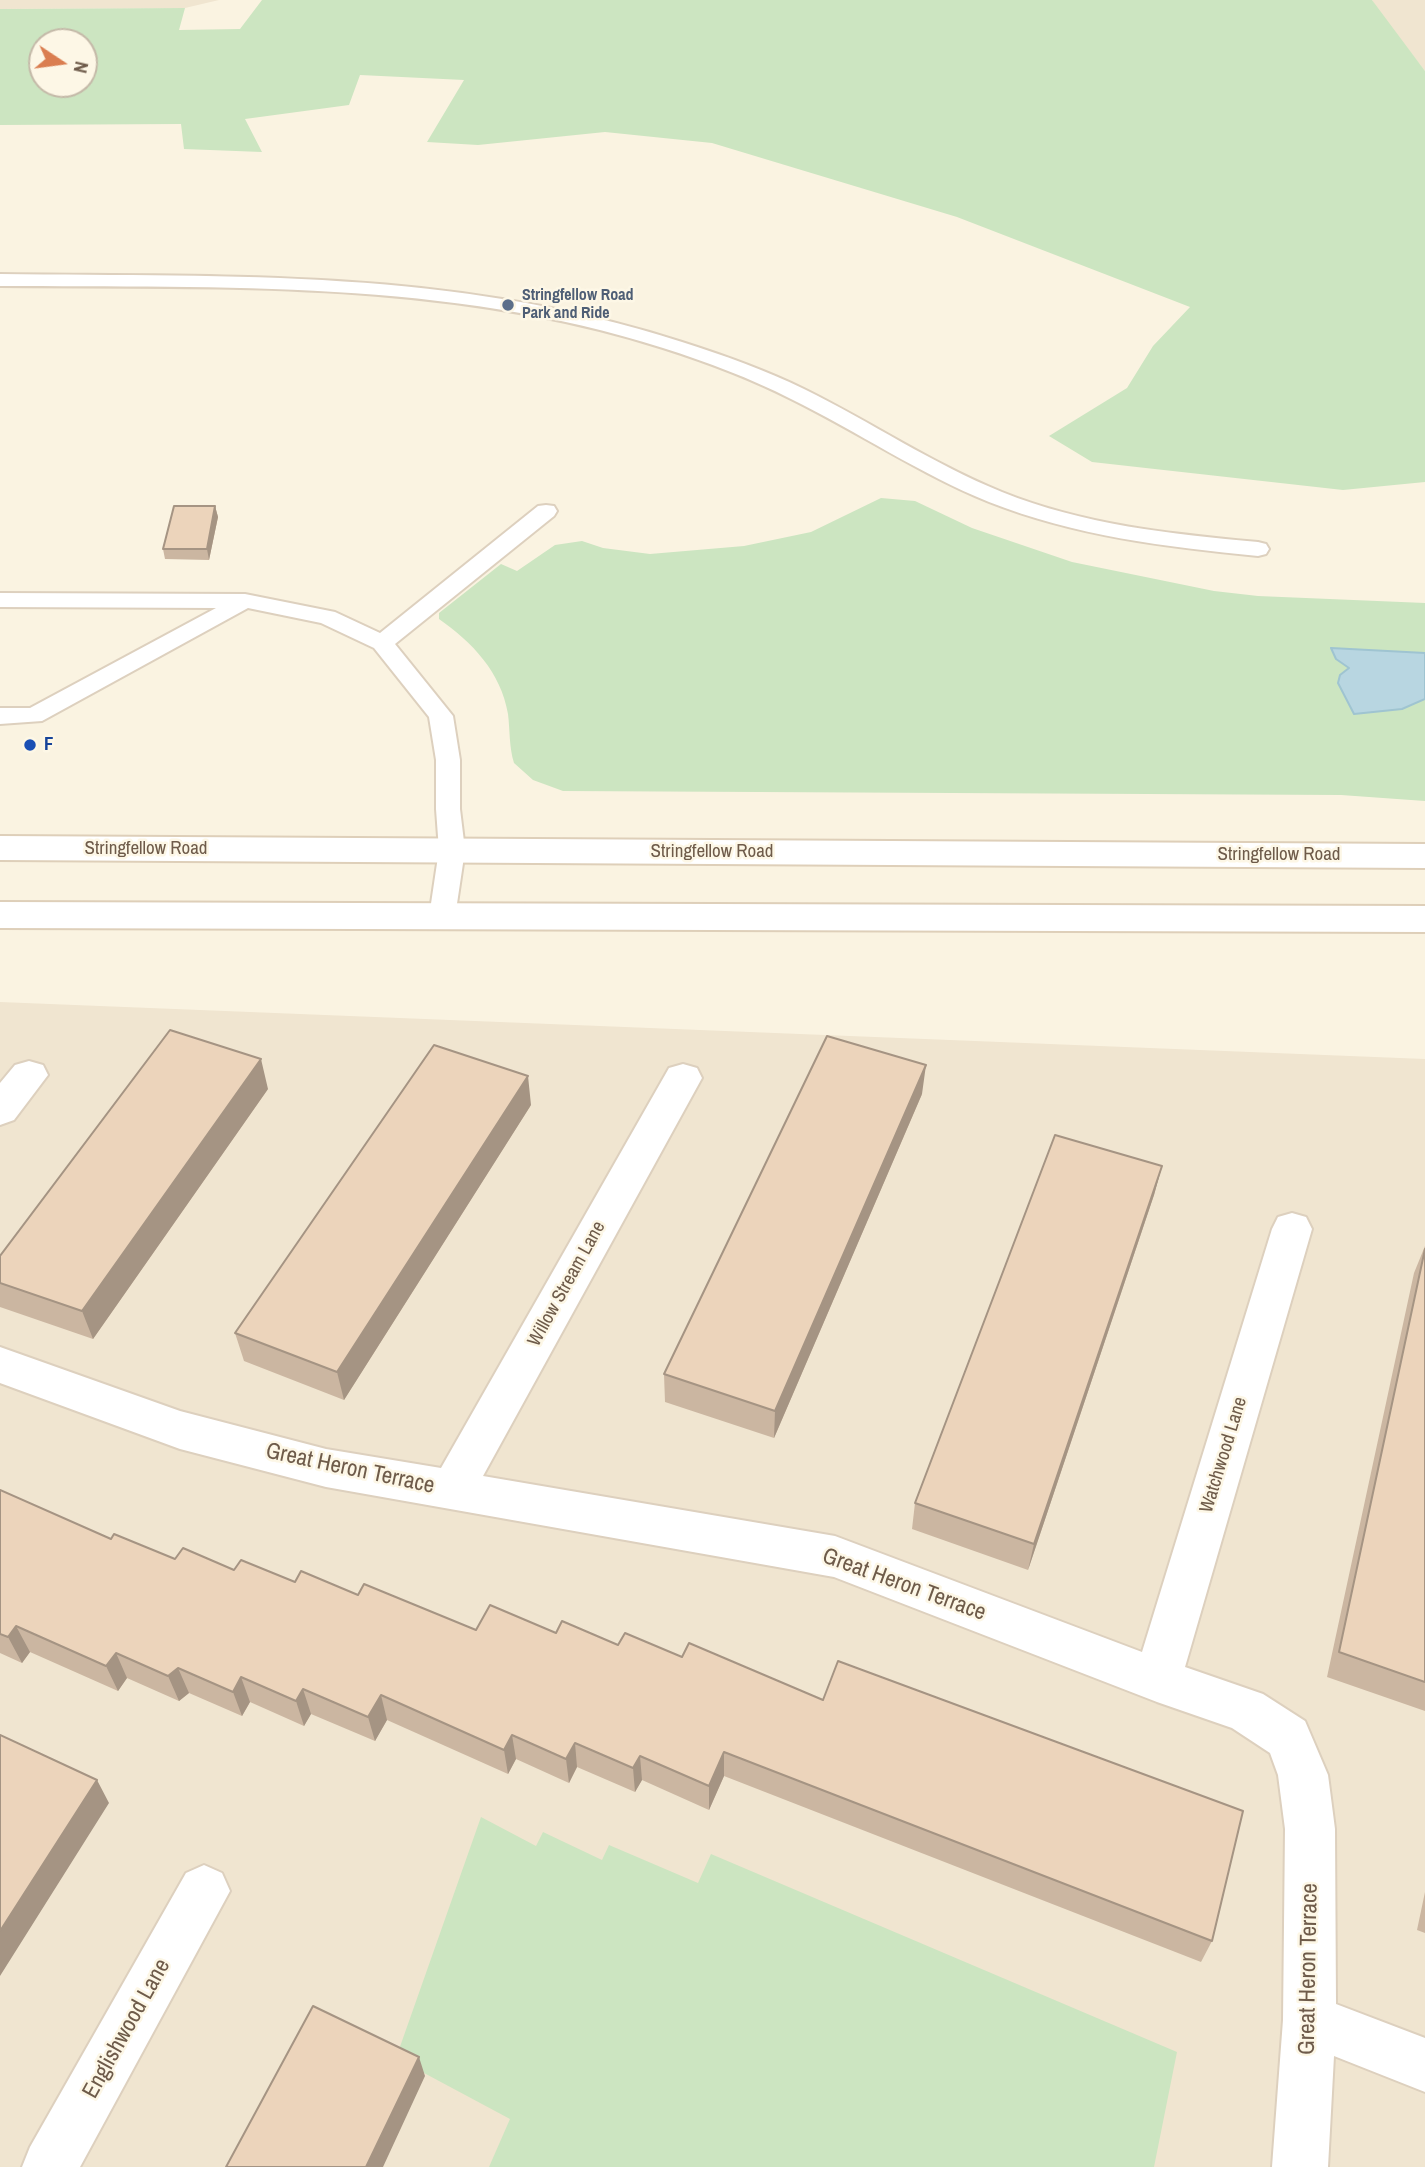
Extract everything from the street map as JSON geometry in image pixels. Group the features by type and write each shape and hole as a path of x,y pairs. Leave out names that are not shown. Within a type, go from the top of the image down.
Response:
{"main road":[{"name":"Stringfellow Road","path":"0,848 1425,856"},
{"path":"0,915 1425,919"},
{"path":"0,1110 29,1075"},
{"name":"Willow Stream Lane","path":"452,1490 682,1078"},
{"name":"Watchwood Lane","path":"1157,1680 1292,1229"},
{"name":"Great Heron Terrace","path":"0,1365 180,1430 326,1468 835,1557 1157,1680 1246,1710 1289,1737 1303,1775 1310,1829 1310,2020 1300,2167"},
{"name":"Englishwood Lane","path":"50,2167 204,1891"},
{"path":"1310,2020 1425,2065"}],"lane":[{"path":"0,280 300,283 374,287 539,310 656,340 720,361 797,393 910,456 995,497 1069,522 1138,537 1258,549"},
{"path":"382,643 546,511"},
{"path":"0,600 245,601 327,617 382,643 441,716 448,760 448,810 452,850 442,917"},
{"path":"0,716 34,716 245,601"}],"shaded area":[{"path":"0,0 219,0 185,8 0,9"},
{"path":"1372,0 1425,0 1425,71 1376,8"},
{"path":"0,1002 1425,1059 1425,2167 0,2167"}],"green space":[{"path":"262,0 1372,0 1425,71 1425,482 1343,490 1092,462 1049,436 1127,388 1153,346 1190,307 957,217 712,143 605,132 478,145 427,142 464,80 360,75 349,105 245,119 262,152 184,149 181,124 0,125 0,9 185,8 179,30 240,29"},
{"path":"881,498 915,501 972,528 1072,562 1214,591 1258,596 1425,603 1425,801 1341,795 563,791 533,780 514,763 508,714 499,685 473,648 439,619 439,613 501,564 517,571 555,545 582,541 603,548 650,554 744,546 811,532"},
{"path":"481,1817 536,1846 543,1832 602,1860 609,1845 698,1883 711,1854 1177,2052 1154,2167 489,2167 510,2119 396,2058"}],"water":[{"path":"1331,648 1425,653 1425,699 1402,709 1354,714 1338,683 1340,675 1349,668 1336,659"}],"building":[{"path":"174,506 215,506 207,549 163,549"},
{"path":"170,1030 261,1059 82,1311 0,1283 0,1256"},
{"path":"827,1036 926,1065 775,1411 664,1374"},
{"path":"434,1045 528,1076 337,1372 235,1333"},
{"path":"1055,1135 1162,1166 1034,1544 915,1503"},
{"path":"1425,1249 1425,1682 1339,1652"},
{"path":"0,1490 111,1539 114,1534 175,1559 183,1548 234,1570 241,1560 295,1582 301,1571 358,1595 364,1584 476,1630 490,1605 556,1633 562,1621 618,1645 625,1633 682,1657 689,1643 823,1700 838,1661 1243,1811 1212,1941 724,1752 709,1786 640,1756 633,1768 575,1743 566,1759 512,1735 504,1750 381,1695 368,1717 303,1689 296,1701 241,1677 233,1692 178,1668 168,1676 116,1653 106,1666 16,1626 8,1637 0,1634"},
{"path":"0,1735 97,1780 0,1931"},
{"path":"313,2006 419,2057 366,2167 226,2167"}],"place":[{"name":"Stringfellow Road Park and Ride","path":"508,305"},
{"name":"F","path":"30,745"}]}
